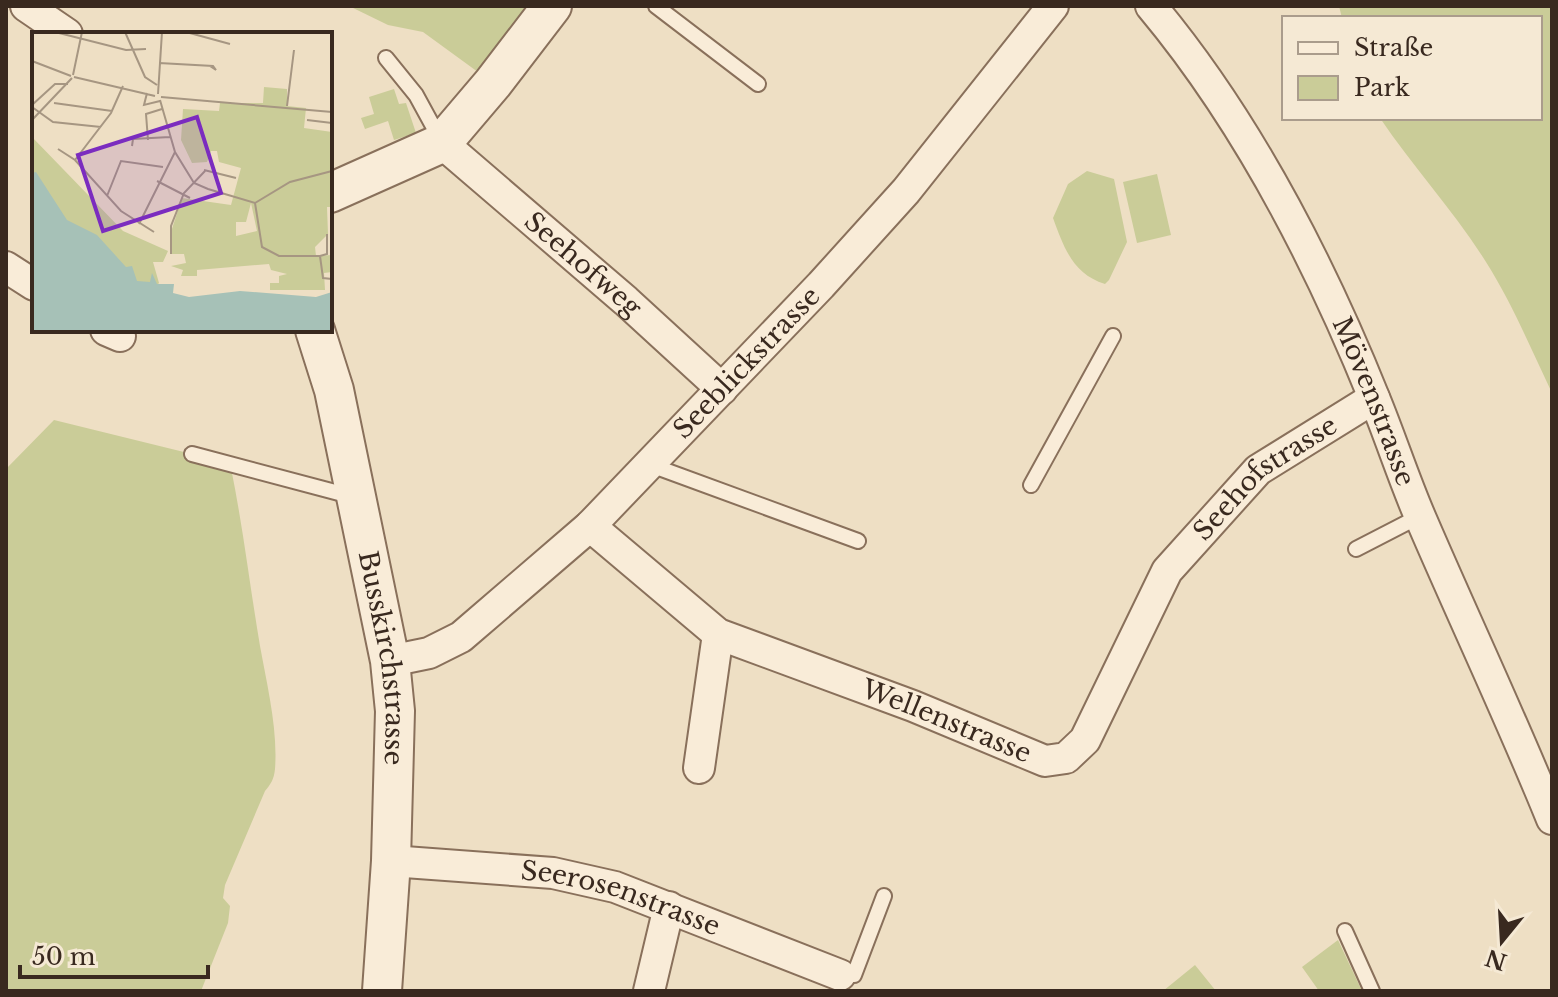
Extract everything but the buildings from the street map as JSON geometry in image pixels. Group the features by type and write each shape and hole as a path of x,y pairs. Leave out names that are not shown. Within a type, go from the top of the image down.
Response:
{"street":[{"path":"26,6 64,32"},
{"path":"332,192 442,143 552,6"},
{"name":"Seeblickstrasse","path":"390,661 429,653 461,637 590,526 821,285 906,191 1053,6"},
{"name":"Mövenstrasse","path":"1151,6 1193,56 1261,163 1319,275 1552,819"},
{"name":"Seehofweg","path":"442,143 626,301 722,389"},
{"path":"6,267 32,284"},
{"name":"Busskirchstrasse","path":"316,332 334,390 359,499 390,661 395,711 391,861 382,991"},
{"name":"Seehofstrasse","path":"1167,571 1258,470 1374,398"},
{"name":"Wellenstrasse","path":"590,526 718,634 913,706 1045,761 1066,758 1085,740 1167,571"},
{"path":"699,768 718,634"},
{"name":"Seerosenstrasse","path":"391,861 553,873 615,887 840,975"},
{"path":"649,991 669,907"}],"lane":[{"path":"656,6 758,84"},
{"path":"386,58 416,95 442,143"},
{"path":"1031,485 1113,336"},
{"path":"192,454 359,499"},
{"path":"648,464 858,541"},
{"path":"1356,549 1420,516"},
{"path":"840,975 854,975 884,896"},
{"path":"1345,931 1372,991"}],"green space":[{"path":"349,6 552,6 493,83 423,32 388,25"},
{"path":"1339,6 1552,6 1552,393 1513,310 1486,262 1381,120 1542,120 1542,16 1342,16"},
{"path":"394,89 399,104 406,103 416,133 394,140 388,121 365,129 361,118 374,114 369,97"},
{"path":"1087,171 1114,179 1127,242 1105,284 1077,267 1053,218 1068,184"},
{"path":"1157,174 1171,235 1137,243 1123,182"},
{"path":"54,420 192,454 231,468 271,707 275,769 225,885 223,898 230,906 228,923 201,991 6,991 6,469"},
{"path":"1338,940 1362,991 1319,991 1302,967"},
{"path":"1195,965 1216,991 1163,991"}]}
